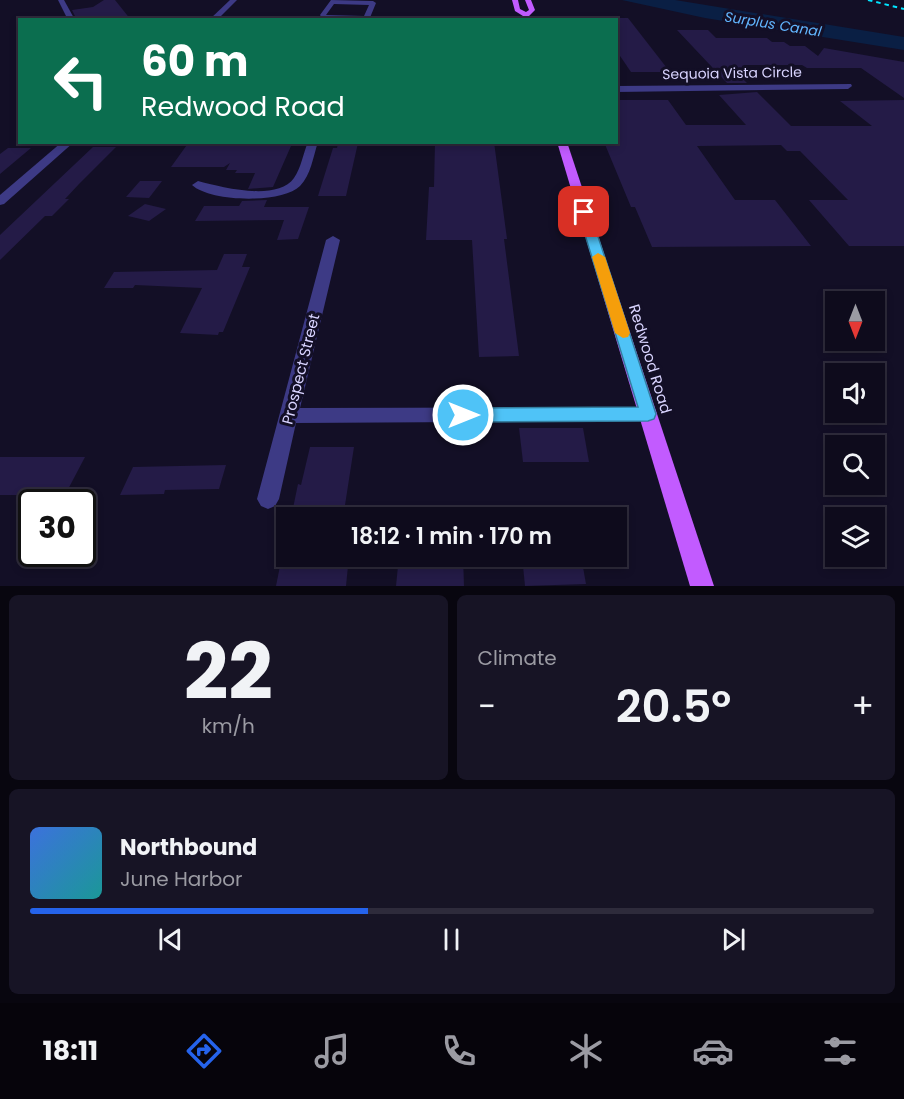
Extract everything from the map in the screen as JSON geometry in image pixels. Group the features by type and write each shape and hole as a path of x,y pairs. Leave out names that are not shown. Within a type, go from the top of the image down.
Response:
{"main road":[{"path":"515,0 518,10 527,17 532,10 528,0"},
{"name":"Redwood Road","path":"563,144 702,586"}],"street":[{"path":"61,0 71,18"},
{"path":"214,18 234,0"},
{"path":"345,18 324,17 323,15 333,1 373,3 366,18"},
{"name":"Sequoia Vista Circle","path":"618,89 848,86"},
{"path":"0,201 67,144"},
{"path":"198,185 231,194 268,194 287,190 298,181 312,144"},
{"name":"Prospect Street","path":"268,499 333,240"},
{"path":"289,416 648,414"}],"water":[{"name":"Surplus Canal","path":"622,0 675,0 904,37 904,50 705,18"}],"building":[{"path":"104,0 115,0 129,18 76,18 72,10 93,7"},
{"path":"618,18 628,18 670,72 631,72 618,53"},
{"path":"677,30 708,30 716,38 767,38 772,42 784,42 790,46 805,46 818,56 824,48 904,62 904,98 861,68 745,65 758,77 741,77 747,83 727,83"},
{"path":"757,92 791,126 872,126 840,101 904,100 904,246 849,246 809,200 848,200 800,151 787,151 781,145 697,146 735,200 775,200 811,246 652,247 635,207 631,207 605,144 618,144 618,100 668,100 686,125 746,125 719,95"},
{"path":"188,144 291,144 273,187 248,189 255,173 235,173 237,170 226,170 230,163 224,167 171,167"},
{"path":"338,144 358,144 346,196 318,196 333,148 337,148"},
{"path":"435,144 494,144 519,356 479,357 472,240 426,240 429,187 434,187"},
{"path":"93,147 116,147 65,199 69,199 52,216 45,216 0,260 0,235"},
{"path":"8,148 31,148 0,174 0,154"},
{"path":"140,181 162,181 149,198 126,197"},
{"path":"267,200 264,207 309,207 298,239 277,240 284,220 195,221 204,206 239,206 242,201"},
{"path":"145,204 166,209 149,221 128,216"},
{"path":"224,254 247,254 242,267 250,267 223,332 219,332 218,335 180,333 202,288 135,285 133,288 104,288 114,272 217,270"},
{"path":"519,428 583,428 589,462 523,462"},
{"path":"310,447 354,447 345,507 293,507 298,484 301,485"},
{"path":"0,457 85,457 68,489 18,489 18,495 0,495"},
{"path":"226,465 219,489 165,490 164,494 120,495 133,467"},
{"path":"280,567 348,567 346,586 276,586"},
{"path":"398,567 463,567 464,586 396,586"},
{"path":"523,567 583,567 586,584 525,586"}],"railway":[{"path":"868,0 904,9"}],"slow traffic":[{"path":"598,257 623,333"}],"route":[{"path":"463,415 648,414 584,212"}]}
